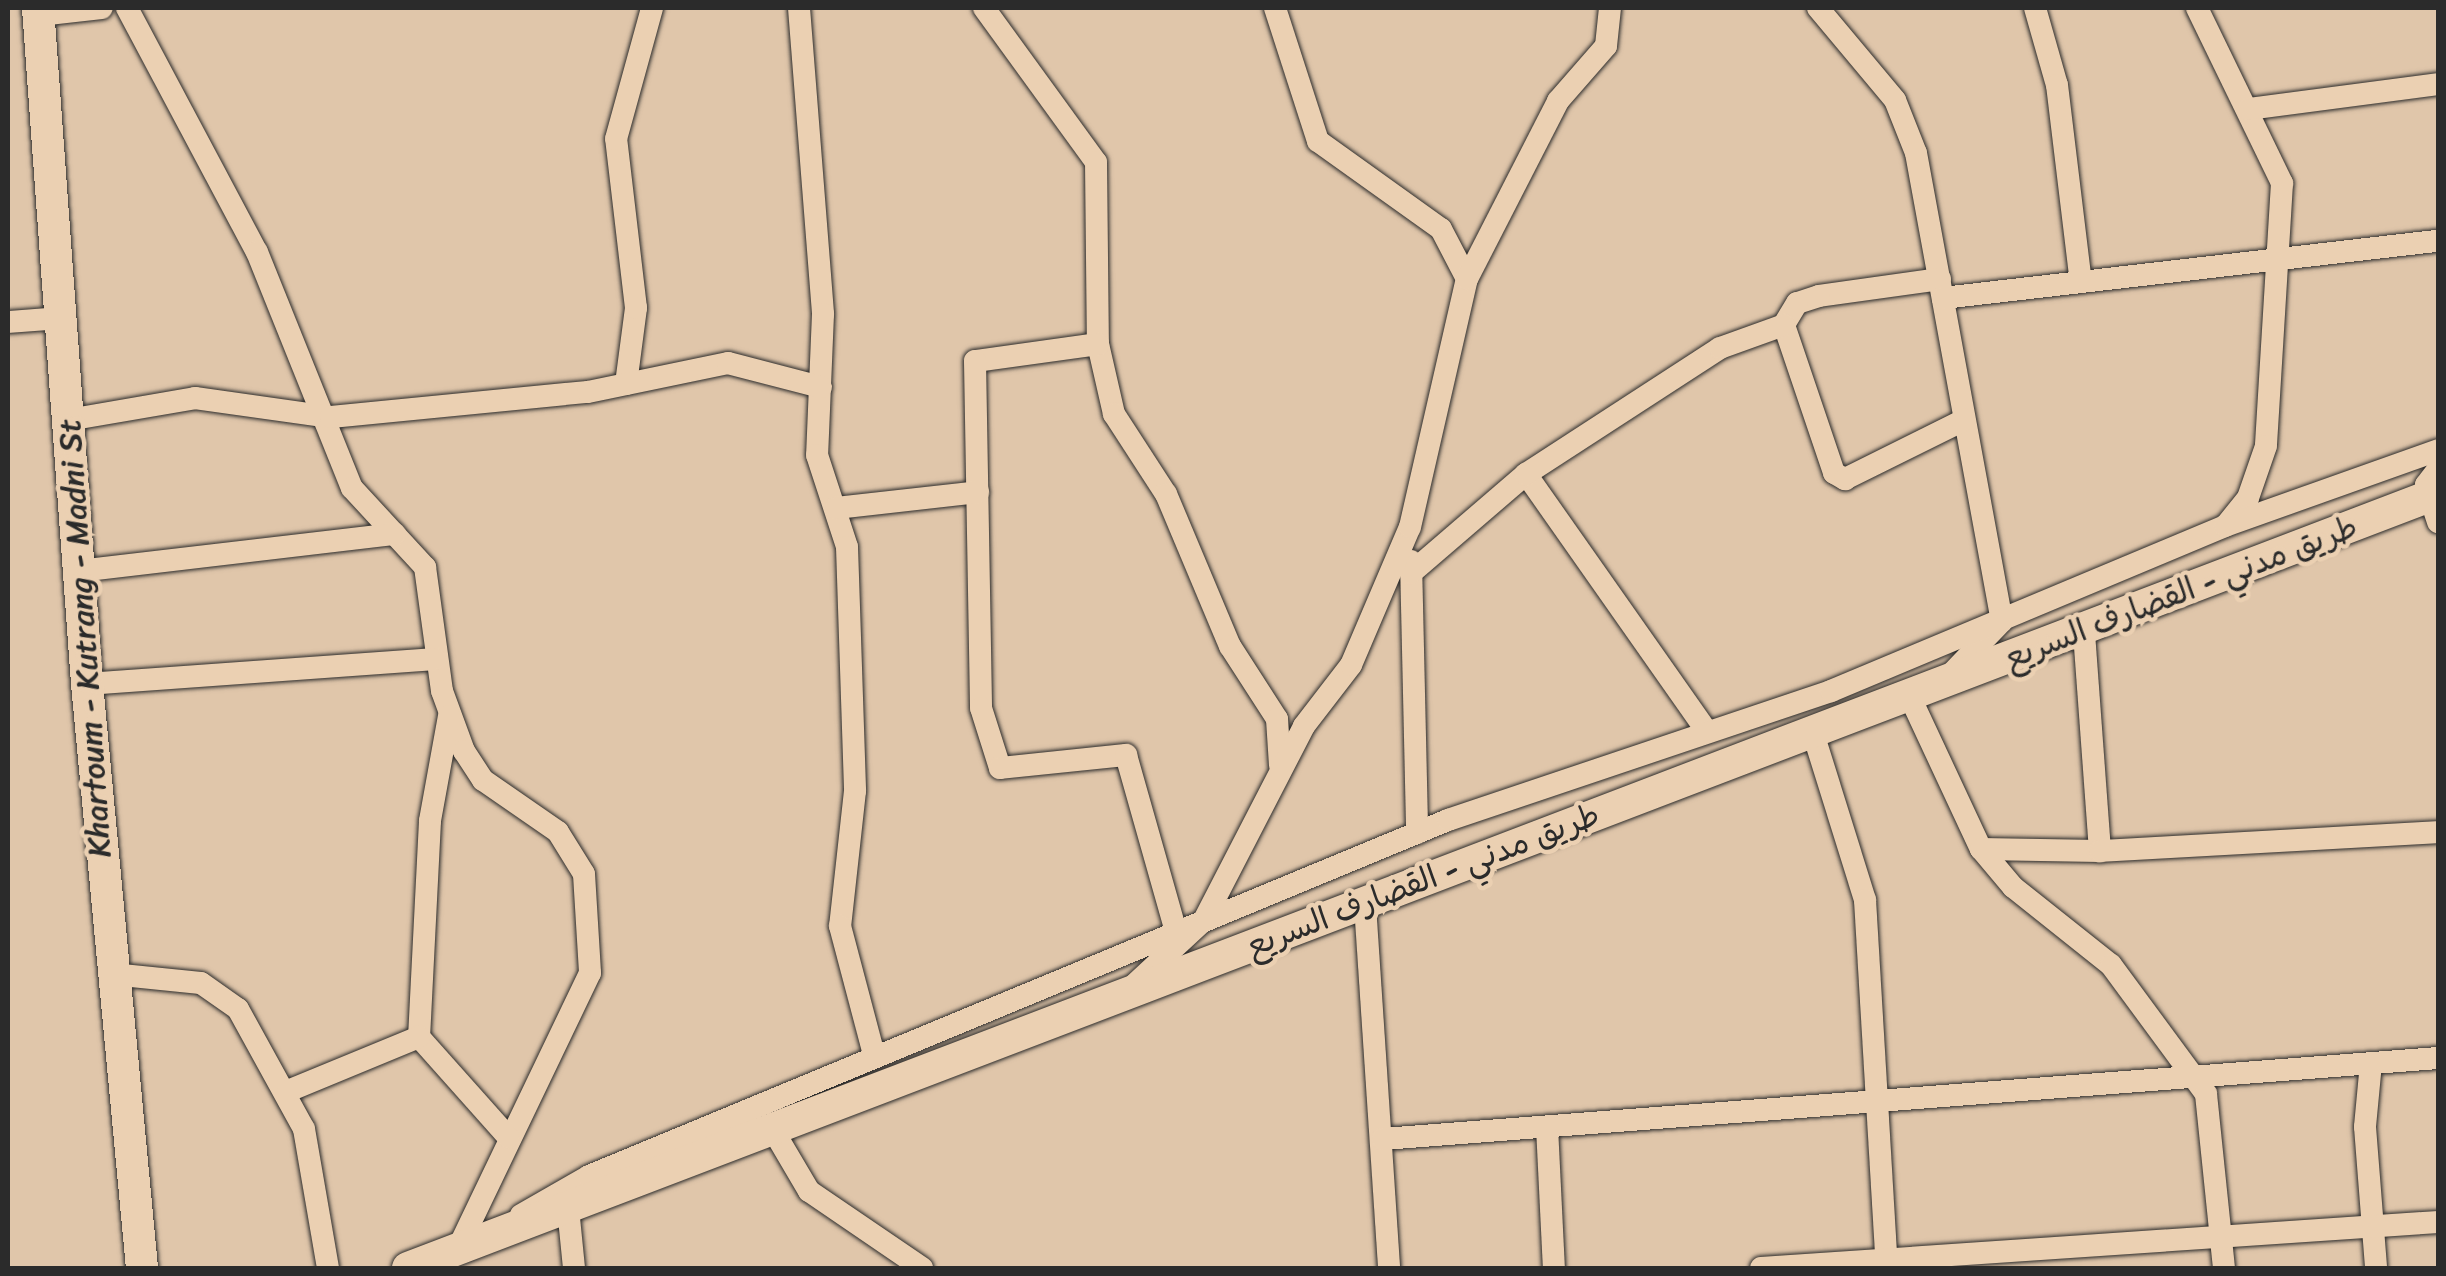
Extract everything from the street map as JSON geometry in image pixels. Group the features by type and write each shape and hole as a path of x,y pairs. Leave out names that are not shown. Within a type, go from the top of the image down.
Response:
{"highway":[{"name":"Khartoum - Kutrang - Madni St","path":"38,11 87,684 142,1268"},
{"name":"طريق مدني - القضارف السريع","path":"408,1268 2084,633 2436,495"}],"street":[{"path":"38,11 102,8"},
{"path":"127,8 257,252 331,417 352,488 426,568 435,659 449,716 484,780 558,832 584,874 590,972 457,1250"},
{"path":"626,384 636,308 616,139 652,8"},
{"path":"800,8 821,387 817,455 847,547 855,792 840,926 874,1055"},
{"path":"984,8 1096,162 1098,344 1114,414 1166,494 1230,646 1278,719 1279,774"},
{"path":"1274,8 1318,141 1441,229 1467,279"},
{"path":"1122,996 1204,920 1279,774 1352,664 1410,528 1467,279 1558,101 1606,46 1610,8"},
{"path":"1818,8 1910,131 2002,621"},
{"path":"2034,8 2057,85 2080,276"},
{"path":"2197,8 2282,183 2266,446 2248,498 2225,526"},
{"path":"2249,109 2438,84"},
{"path":"1411,572 1526,474 1720,348 1784,324 1798,303 1819,296 2279,264 2438,242"},
{"path":"8,322 60,318"},
{"path":"1784,324 1834,472 1845,479 1964,420"},
{"path":"1098,344 976,362 981,708 992,758 1013,771 1126,755 1176,932"},
{"path":"68,420 194,398 331,417 626,384 728,363 821,387"},
{"path":"488,1238 589,1176 1417,832 1705,729 1831,691 2225,526 2438,450"},
{"path":"1526,474 1705,729"},
{"path":"836,508 978,492"},
{"path":"1410,528 1417,832"},
{"path":"79,571 395,534"},
{"path":"2002,621 1926,691 1981,848 2013,887 2111,964 2210,1105 2224,1268"},
{"path":"2084,633 2100,852"},
{"path":"87,684 435,659"},
{"path":"449,716 430,821 420,1037 508,1137"},
{"path":"1813,733 1864,900 1873,1102 1886,1264"},
{"path":"1981,848 2100,852 2438,832"},
{"path":"1364,904 1389,1268"},
{"path":"112,974 220,992 288,1091 304,1129 328,1268"},
{"path":"288,1091 420,1037"},
{"path":"1383,1139 2438,1058"},
{"path":"2370,1063 2376,1268"},
{"path":"1547,1127 1554,1268"},
{"path":"773,1130 808,1192 922,1268"},
{"path":"568,1208 574,1268"},
{"path":"1761,1268 1886,1264 2438,1222"}]}
